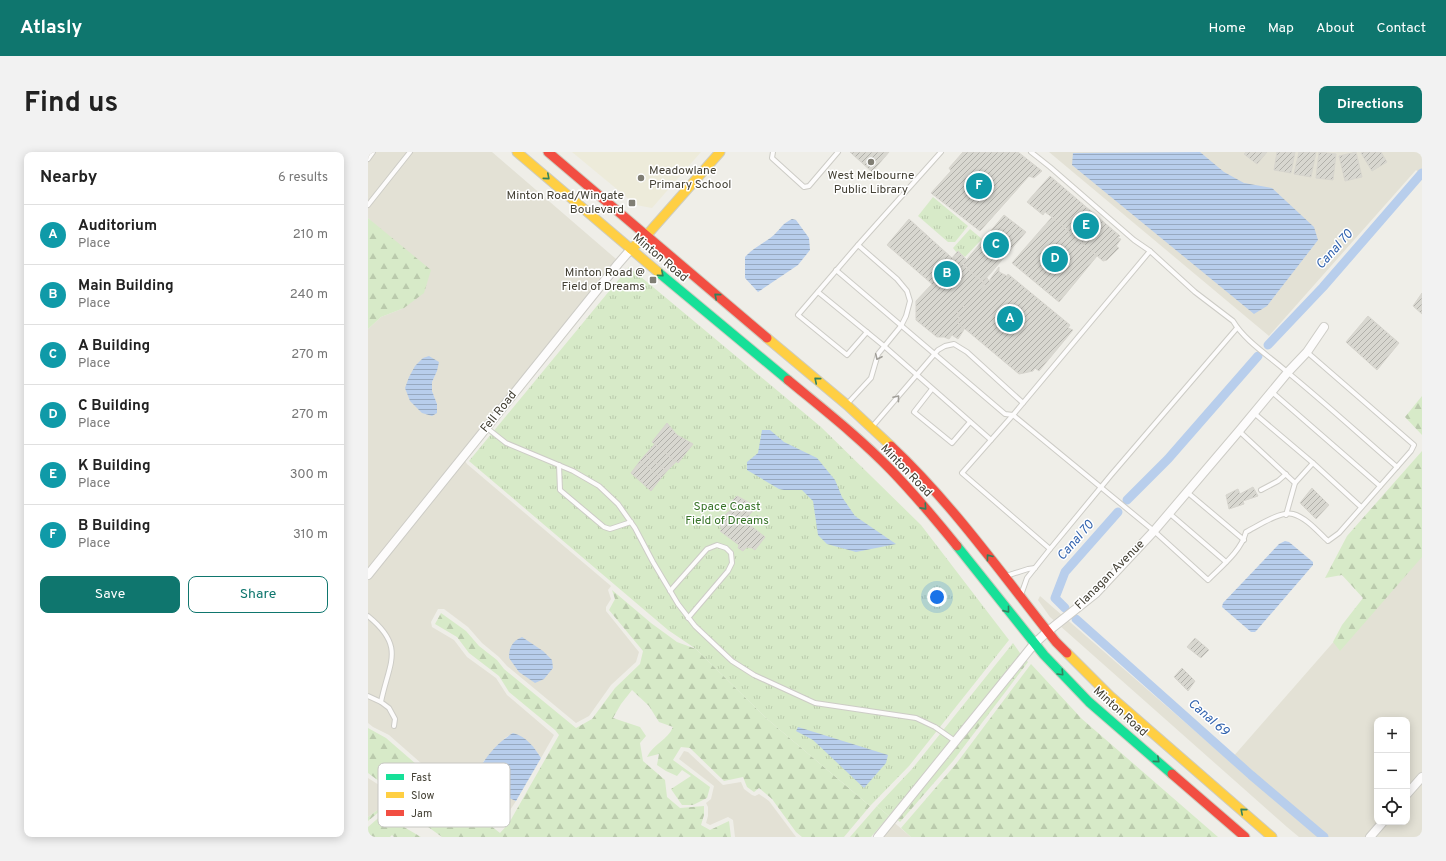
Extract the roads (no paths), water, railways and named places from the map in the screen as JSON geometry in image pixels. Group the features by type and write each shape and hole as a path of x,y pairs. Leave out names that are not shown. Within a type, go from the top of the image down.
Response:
{"main road":[{"name":"Minton Road","path":"518,152 847,430 891,470 942,527 1034,644 1090,702 1245,837"},
{"name":"Minton Road","path":"548,152 846,405 902,456 954,513 1048,632 1110,696 1272,837"},
{"path":"631,249 646,236 720,152"},
{"path":"846,405 847,430 872,428"}],"street":[{"name":"Fell Road","path":"368,575 631,249"},
{"name":"Flanagan Avenue","path":"878,837 1034,644 1096,593 1154,531 1288,372 1307,352 1324,328"},
{"path":"1410,791 1422,777"},
{"path":"1370,837 1380,825"}],"lane":[{"path":"368,159 373,152"},
{"path":"368,205 410,152"},
{"path":"773,152 772,158 804,187 809,186 838,152"},
{"path":"866,332 847,355 798,315 941,152"},
{"path":"1031,152 1134,240 1150,251 1195,292 1233,321 1237,328 1255,345 1397,467"},
{"path":"846,405 871,378 878,354 901,326 906,316 910,301 908,291 897,278 858,245"},
{"path":"1050,549 962,473 1013,415 1150,251"},
{"path":"836,270 1005,414 1013,415 1154,531 1208,580 1226,562 1244,540 1246,532 1277,516 1293,514 1307,522 1328,541 1339,533 1411,451 1414,445 1307,352"},
{"path":"818,292 884,346 991,440"},
{"path":"1020,597 1027,578 1050,549 1237,328"},
{"path":"872,428 934,354 945,346 954,344 967,352 1023,402"},
{"path":"932,389 914,412 952,443 970,422"},
{"path":"1272,392 1380,486"},
{"path":"1254,413 1313,462 1361,507"},
{"path":"487,428 506,443 559,465 599,486 618,504 631,522 670,591 688,618 732,661 754,675 815,703 916,718 935,727 955,742"},
{"path":"1239,431 1295,483"},
{"path":"1286,515 1295,483 1313,462"},
{"path":"559,465 560,490 604,527 610,529 631,522"},
{"path":"1261,490 1278,481 1286,474"},
{"path":"1187,492 1244,540"},
{"path":"1169,512 1226,562"},
{"path":"670,591 707,549 717,545 726,548 731,553 732,563 728,571 688,618"},
{"path":"1004,577 1035,568"},
{"path":"368,616 378,624 390,640 392,659 381,702"},
{"path":"368,696 381,702 389,708 396,719 394,726"}],"water":[{"path":"1200,152 1224,172 1244,183 1272,188 1314,227 1318,240 1267,306 1254,314 1072,165 1073,153"},
{"path":"792,219 796,220 809,238 810,250 798,265 758,292 745,278 745,257 772,237 784,224"},
{"path":"429,356 439,362 432,382 432,391 437,404 437,413 432,416 422,413 410,401 405,388 415,366 423,358"},
{"path":"762,430 770,430 784,442 817,458 835,480 842,497 855,516 896,544 856,552 827,544 818,535 813,501 802,490 779,489 747,470 747,462 758,453"},
{"path":"1285,541 1289,542 1313,562 1313,565 1257,630 1255,632 1251,632 1222,607 1223,603 1279,544"},
{"path":"522,637 543,651 552,660 553,668 544,679 535,683 519,672 509,658 512,645"},
{"path":"798,727 888,755 886,763 864,788 813,740 796,731"},
{"path":"513,733 518,735 533,746 541,758 516,801 510,798 510,763 483,763 502,741"}],"waterway":[{"name":"Canal 70","path":"1268,345 1323,287 1422,173"},
{"name":"Canal 70","path":"1127,500 1168,459 1258,356"},
{"name":"Canal 70","path":"1065,608 1055,598 1065,572 1118,512"},
{"name":"Canal 69","path":"1076,619 1251,775 1324,837"}],"place":[{"name":"West Melbourne Public Library","path":"871,162"},
{"name":"Meadowlane Primary School","path":"641,178"},
{"name":"B Building","path":"979,186"},
{"name":"Minton Road/Wingate Boulevard","path":"632,203"},
{"name":"K Building","path":"1086,226"},
{"name":"A Building","path":"996,245"},
{"name":"C Building","path":"1055,259"},
{"name":"Main Building","path":"947,274"},
{"name":"Minton Road @ Field of Dreams","path":"653,280"},
{"name":"Auditorium","path":"1010,319"}],"park label":[{"name":"Space Coast Field of Dreams","path":"727,514"}]}
